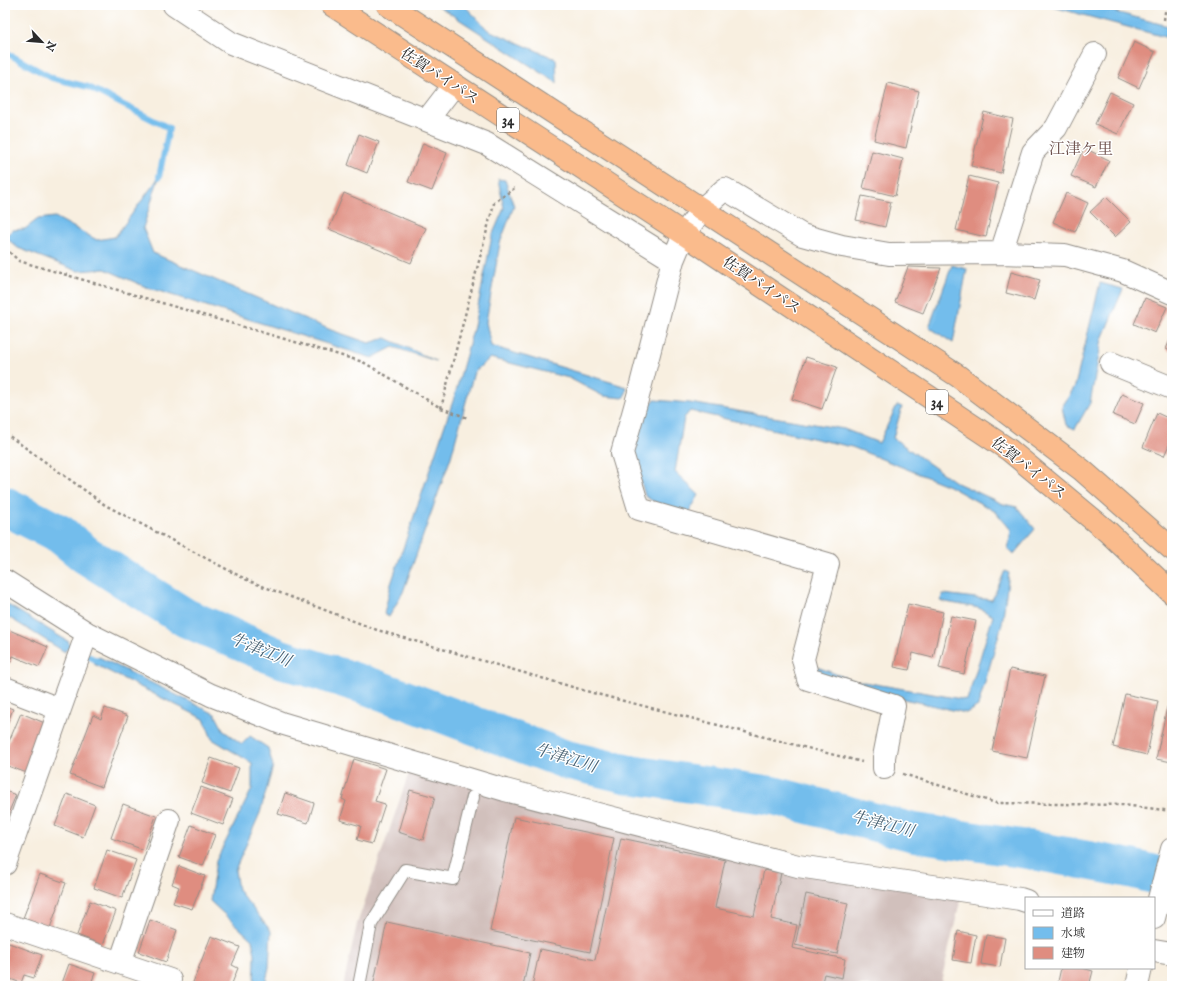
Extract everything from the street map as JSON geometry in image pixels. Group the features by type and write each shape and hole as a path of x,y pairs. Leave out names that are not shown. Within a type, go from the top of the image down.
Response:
{"highway":[{"name":"佐賀バイパス","path":"332,5 684,234 1009,450 1108,532 1172,592"},
{"name":"佐賀バイパス","path":"388,5 958,376 1082,470 1172,549"}],"street":[{"path":"174,5 231,43 487,144 673,260"},
{"path":"1001,253 1033,152 1056,128 1095,54"},
{"path":"427,120 454,85"},
{"path":"884,768 884,757 894,706 808,679 803,659 828,564 639,509 622,453 673,260 684,234 702,209 725,189 802,235 842,246 888,254 1001,253 1065,255 1123,271 1172,293"},
{"path":"1111,362 1172,388"},
{"path":"5,581 82,648 211,695 281,723 505,790 798,866 1025,901"},
{"path":"5,864 82,648"},
{"path":"5,688 59,709"},
{"path":"120,963 169,820"},
{"path":"1155,914 1172,850"},
{"path":"5,924 170,980"},
{"path":"1155,951 1172,954"},
{"path":"1137,986 1141,969"}],"lane":[{"path":"359,986 371,924 405,870 453,879 473,797"}],"path":[{"path":"1164,20 1166,5"},
{"path":"441,408 494,203 516,186"},
{"path":"5,248 19,261 363,362 441,408 468,418"},
{"path":"5,432 105,505 249,581 377,630 593,693 884,768 996,803 1123,805 1172,811"}],"shaded area":[{"path":"410,770 961,898 940,986 343,986 357,924"}],"water":[{"path":"437,5 464,5 488,30 556,59 557,83"},
{"path":"1046,5 1089,5 1172,27 1172,39"},
{"path":"159,177 143,228 153,253 331,330 369,343 386,338 436,361 393,347 372,358 146,287 105,269 78,271 18,248 5,237 12,230 25,229 38,219 55,217 97,240 115,237"},
{"path":"498,179 505,180 514,206 500,243 486,322 491,346 627,387 626,393 623,398 603,396 569,378 490,358 474,372 451,457 403,592 389,617 384,614 391,584 454,398 474,326 492,236 504,208"},
{"path":"952,265 967,269 953,343 929,327"},
{"path":"1100,283 1123,289 1102,339 1090,403 1075,429 1066,425 1062,407 1075,386"},
{"path":"655,400 690,403 844,429 879,443 897,405 902,407 893,438 955,482 1003,504 1017,507 1035,529 1013,555 1008,550 1011,530 996,512 949,486 852,447 690,411 684,418 675,472 699,495 689,512 659,505 645,496 632,451 649,404"},
{"path":"1005,571 1009,573 1002,624 978,706 966,713 846,686 815,672 817,667 852,680 967,700 993,616 979,608 940,601 943,594 992,600"},
{"path":"5,603 69,642 65,652 5,615"},
{"path":"99,657 215,714 224,731 242,744 250,736 268,748 273,766 260,813 235,870 238,890 271,931 269,967 265,986 254,986 255,954 252,940 210,901 216,861 252,789 252,763 212,739 204,719 94,664"}],"building":[{"path":"1134,42 1155,52 1139,88 1118,78"},
{"path":"888,83 919,91 906,148 874,140"},
{"path":"1110,92 1133,103 1118,134 1095,124"},
{"path":"984,112 1013,119 1001,173 971,166"},
{"path":"359,134 379,142 367,173 348,165"},
{"path":"423,143 447,153 432,191 408,182"},
{"path":"1084,148 1109,160 1096,187 1071,176"},
{"path":"872,151 903,159 895,196 863,188"},
{"path":"969,176 998,183 986,237 956,230"},
{"path":"344,193 426,228 411,263 329,229"},
{"path":"1066,193 1088,203 1075,232 1053,222"},
{"path":"862,196 891,202 885,227 856,220"},
{"path":"1106,197 1131,222 1115,237 1090,212"},
{"path":"908,267 941,268 923,313 895,302"},
{"path":"1011,272 1040,280 1034,300 1006,293"},
{"path":"1145,298 1167,307 1155,333 1134,324"},
{"path":"1172,335 1172,352 1166,349"},
{"path":"806,357 837,367 822,409 792,399"},
{"path":"1122,394 1144,403 1135,424 1113,415"},
{"path":"1157,413 1172,420 1172,438 1164,456 1143,447"},
{"path":"908,604 943,612 933,658 913,653 909,670 894,667"},
{"path":"951,616 976,621 964,674 939,668"},
{"path":"5,628 48,647 39,667 13,656 10,663 5,661"},
{"path":"1010,669 1045,676 1027,758 992,751"},
{"path":"1125,694 1158,701 1147,755 1113,747"},
{"path":"5,706 13,709 5,729"},
{"path":"1167,707 1172,708 1172,762 1156,759"},
{"path":"105,708 128,716 102,787 70,775 93,715 101,719"},
{"path":"21,713 47,724 27,773 5,765 5,751"},
{"path":"211,758 239,768 230,793 202,783"},
{"path":"354,759 386,769 375,801 385,804 372,844 357,840 361,826 340,820 346,801 342,799"},
{"path":"201,787 233,799 223,825 191,813"},
{"path":"410,790 435,797 423,840 398,832"},
{"path":"5,791 16,795 5,821"},
{"path":"285,793 314,803 308,823 278,814"},
{"path":"67,794 95,805 83,837 55,826"},
{"path":"123,804 156,816 144,850 111,838"},
{"path":"514,817 614,838 590,952 490,931"},
{"path":"191,825 215,835 203,866 179,857"},
{"path":"621,838 725,860 715,908 754,916 764,870 781,873 771,919 797,925 792,948 845,959 842,978 824,974 821,986 532,986 540,949 595,960"},
{"path":"107,850 136,860 122,898 94,888"},
{"path":"179,866 205,876 192,909 173,903 179,887 172,884"},
{"path":"40,874 66,883 50,928 23,918"},
{"path":"806,894 848,903 837,954 795,945"},
{"path":"90,901 116,911 103,945 77,935"},
{"path":"150,920 177,930 166,962 139,952"},
{"path":"387,922 530,953 523,986 373,986"},
{"path":"958,931 976,935 971,963 953,960"},
{"path":"986,935 1005,938 1000,967 981,964"},
{"path":"211,936 240,947 232,965 238,968 231,986 192,985"},
{"path":"6,942 42,955 34,978 24,975 21,983 5,977"},
{"path":"69,964 95,973 90,986 61,986"},
{"path":"1061,969 1086,969 1093,971 1089,986 1057,986"},
{"path":"121,983 130,986 120,986"}],"waterway":[{"path":"5,52 52,78 88,87 169,128 159,177"},
{"name":"牛津江川","path":"5,506 60,534 86,555 186,618 279,658 371,687 564,759 627,774 775,796 912,832 1031,850 1133,869 1172,879"},
{"path":"67,646 96,660"}],"district":[{"name":"江津ケ里","path":"1081,148"}]}
